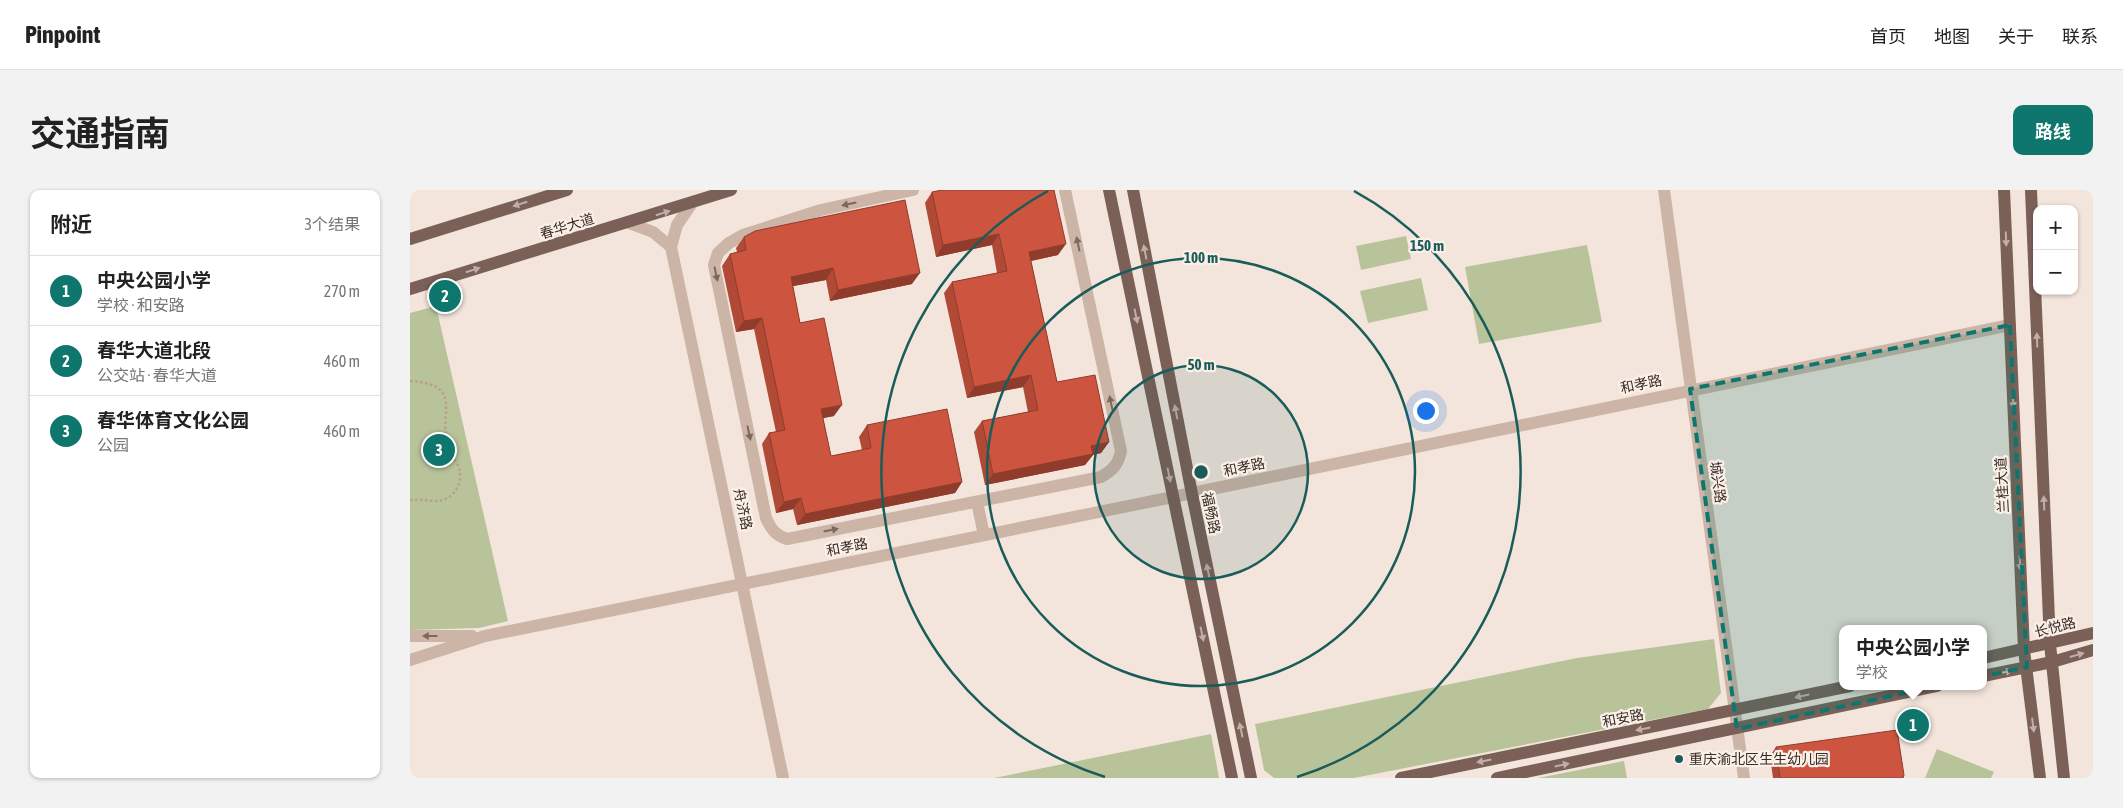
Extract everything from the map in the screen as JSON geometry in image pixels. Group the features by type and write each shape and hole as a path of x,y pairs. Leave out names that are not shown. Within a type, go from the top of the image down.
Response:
{"main road":[{"path":"410,239 566,190"},
{"name":"春华大道","path":"410,289 731,190"},
{"name":"兰桂大道","path":"2004,190 2024,650 2040,778"},
{"path":"2031,190 2050,644 2064,778"},
{"name":"福畅路","path":"1134,192 1192,494 1251,778"},
{"path":"1111,195 1232,778"},
{"name":"长悦路","path":"2024,650 2093,633"},
{"path":"1987,657 2024,650"},
{"path":"1987,675 2052,662 2093,650"},
{"name":"和安路","path":"1401,778 1839,688"},
{"path":"1497,778 1918,690"}],"street":[{"path":"913,190 870,195 743,235 729,243 718,253 714,265 766,518 771,529 778,536 787,539 1101,477 1112,470 1119,462 1121,451 1065,190"},
{"name":"城兴路","path":"1664,190 1744,778"},
{"path":"629,223 654,232 671,247 677,225 692,203"},
{"name":"舟济路","path":"671,247 783,778"},
{"name":"和孝路","path":"485,636 1192,494 1690,389 2010,325"},
{"path":"977,502 984,535"},
{"path":"410,636 485,636"},
{"path":"410,660 485,636"}],"path":[{"path":"410,380 428,382 444,397 448,412 446,440 449,452 460,471 461,480 454,494 447,498 438,501 410,500"}],"highlighted area":[{"path":"2010,325 2027,667 1737,729 1690,389"}],"green space":[{"path":"1406,236 1411,259 1361,270 1356,246"},
{"path":"1587,245 1602,322 1479,344 1465,267"},
{"path":"1421,278 1428,310 1368,323 1360,291"},
{"path":"436,306 508,621 479,628 410,630 410,313"},
{"path":"1714,639 1721,693 1708,709 1354,778 1274,778 1264,770 1255,724 1577,658"},
{"path":"1211,734 1219,778 994,778"},
{"path":"1937,749 1994,772 1991,778 1925,778"},
{"path":"1624,761 1627,778 1538,778"}],"building":[{"path":"942,190 1054,190 1066,244 1029,252 1057,382 1095,375 1109,442 1091,446 1093,454 993,474 982,421 1038,410 1031,375 974,387 952,282 1007,271 999,234 943,245 932,192"},
{"path":"905,200 920,273 838,290 833,268 791,277 800,323 824,318 842,405 821,409 831,456 871,448 867,425 947,409 962,482 805,514 801,498 784,502 769,433 785,430 762,318 744,321 730,254 746,250 744,237 755,231"},
{"path":"1897,730 1903,778 1780,778 1776,747"}],"place":[{"name":"春华大道北段","path":"445,296"},
{"name":"春华体育文化公园","path":"439,450"},
{"name":"中央公园小学","path":"1913,725"},
{"name":"重庆渝北区生生幼儿园","path":"1679,759"}]}
